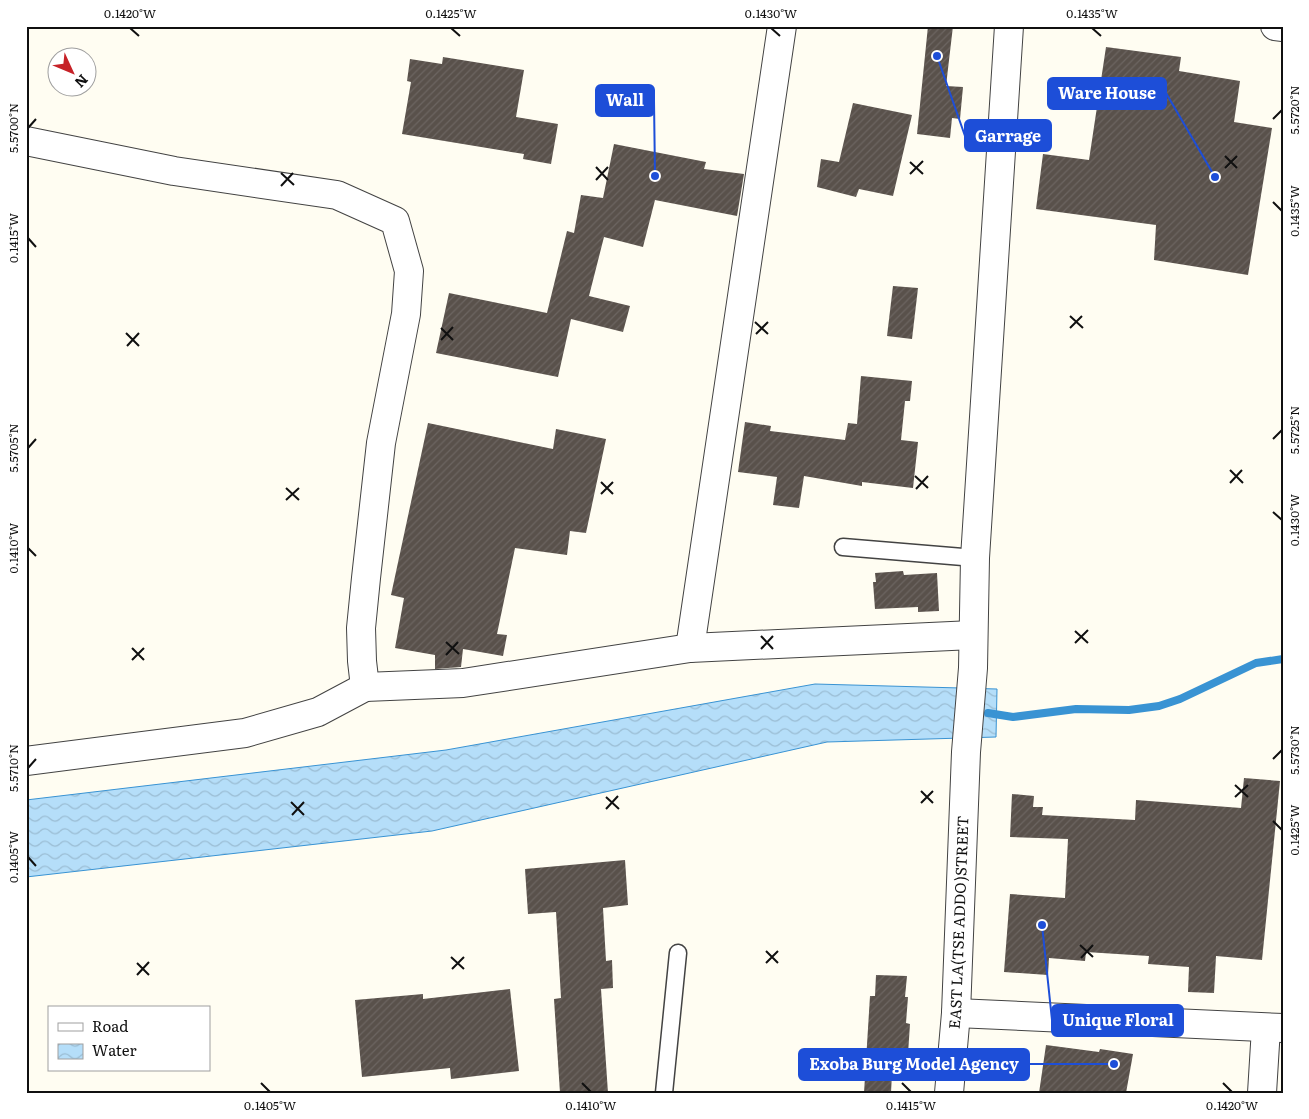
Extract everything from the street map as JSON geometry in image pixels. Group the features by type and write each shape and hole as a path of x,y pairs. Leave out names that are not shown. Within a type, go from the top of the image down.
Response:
{"street":[{"path":"690,648 782,26"},
{"name":"EAST LA(TSE ADDO)STREET","path":"949,1093 956,1013 966,752 973,668 976,558 1010,26"},
{"path":"1275,26 1283,27"},
{"path":"26,141 174,171 337,195 395,221 409,271 406,314 381,443 367,569 361,628 365,687"},
{"path":"26,761 245,733 318,712 365,687 463,683 690,648 973,635"},
{"path":"956,1013 1275,1028 1262,1093"}],"lane":[{"path":"843,547 976,558"},
{"path":"664,1093 678,953"}],"water":[{"path":"815,684 997,689 996,737 827,742 432,831 26,877 26,800 446,750"}],"building":[{"path":"928,26 953,26 946,86 963,87 960,119 952,118 950,138 917,134"},
{"path":"1106,47 1181,57 1179,71 1240,81 1234,122 1272,128 1248,275 1154,260 1156,225 1036,209 1043,154 1089,160"},
{"path":"443,57 524,70 516,117 558,124 551,164 523,159 524,154 402,134 411,82 407,81 410,59 442,64"},
{"path":"853,103 912,115 893,196 859,189 856,197 817,187 821,159 839,162"},
{"path":"614,144 706,162 704,169 744,174 737,216 655,200 643,247 604,237 589,296 630,306 623,332 571,319 558,377 436,353 449,293 547,313 567,231 574,233 581,195 603,198"},
{"path":"893,286 918,288 912,339 887,336"},
{"path":"861,376 912,381 910,401 905,401 901,440 918,442 913,488 862,482 862,486 804,476 799,508 773,505 777,477 738,472 745,422 771,426 770,431 845,440 848,423 857,424"},
{"path":"428,423 553,449 556,429 606,439 586,533 570,531 567,555 515,548 497,634 507,635 503,656 463,649 461,667 435,669 435,655 395,648 404,598 391,595"},
{"path":"903,571 904,575 937,573 939,611 918,612 918,607 875,609 873,582 876,582 875,573"},
{"path":"1244,778 1280,781 1262,960 1216,956 1214,993 1188,992 1189,967 1148,964 1149,956 1086,952 1085,961 1049,958 1048,975 1004,972 1010,894 1065,898 1068,839 1010,837 1012,794 1034,796 1033,807 1043,807 1042,815 1135,820 1136,800 1241,808"},
{"path":"625,860 628,905 603,908 606,961 612,960 613,988 601,989 608,1093 560,1093 554,999 561,998 556,912 528,914 525,869"},
{"path":"876,975 907,976 905,997 908,997 906,1023 910,1024 908,1054 893,1053 891,1093 864,1093 870,996 875,996"},
{"path":"510,989 519,1071 451,1079 450,1068 362,1077 355,1000 423,994 423,999"},
{"path":"1046,1045 1099,1052 1100,1049 1133,1054 1126,1093 1039,1093"}],"waterway":[{"path":"988,713 1013,717 1076,709 1129,710 1159,706 1180,699 1256,663 1283,659"}],"place":[{"name":"Garrage","path":"937,56"},
{"name":"Wall","path":"655,176"},
{"name":"Ware House","path":"1215,177"},
{"name":"Unique Floral","path":"1042,925"},
{"name":"Exoba Burg Model Agency","path":"1114,1064"}]}
